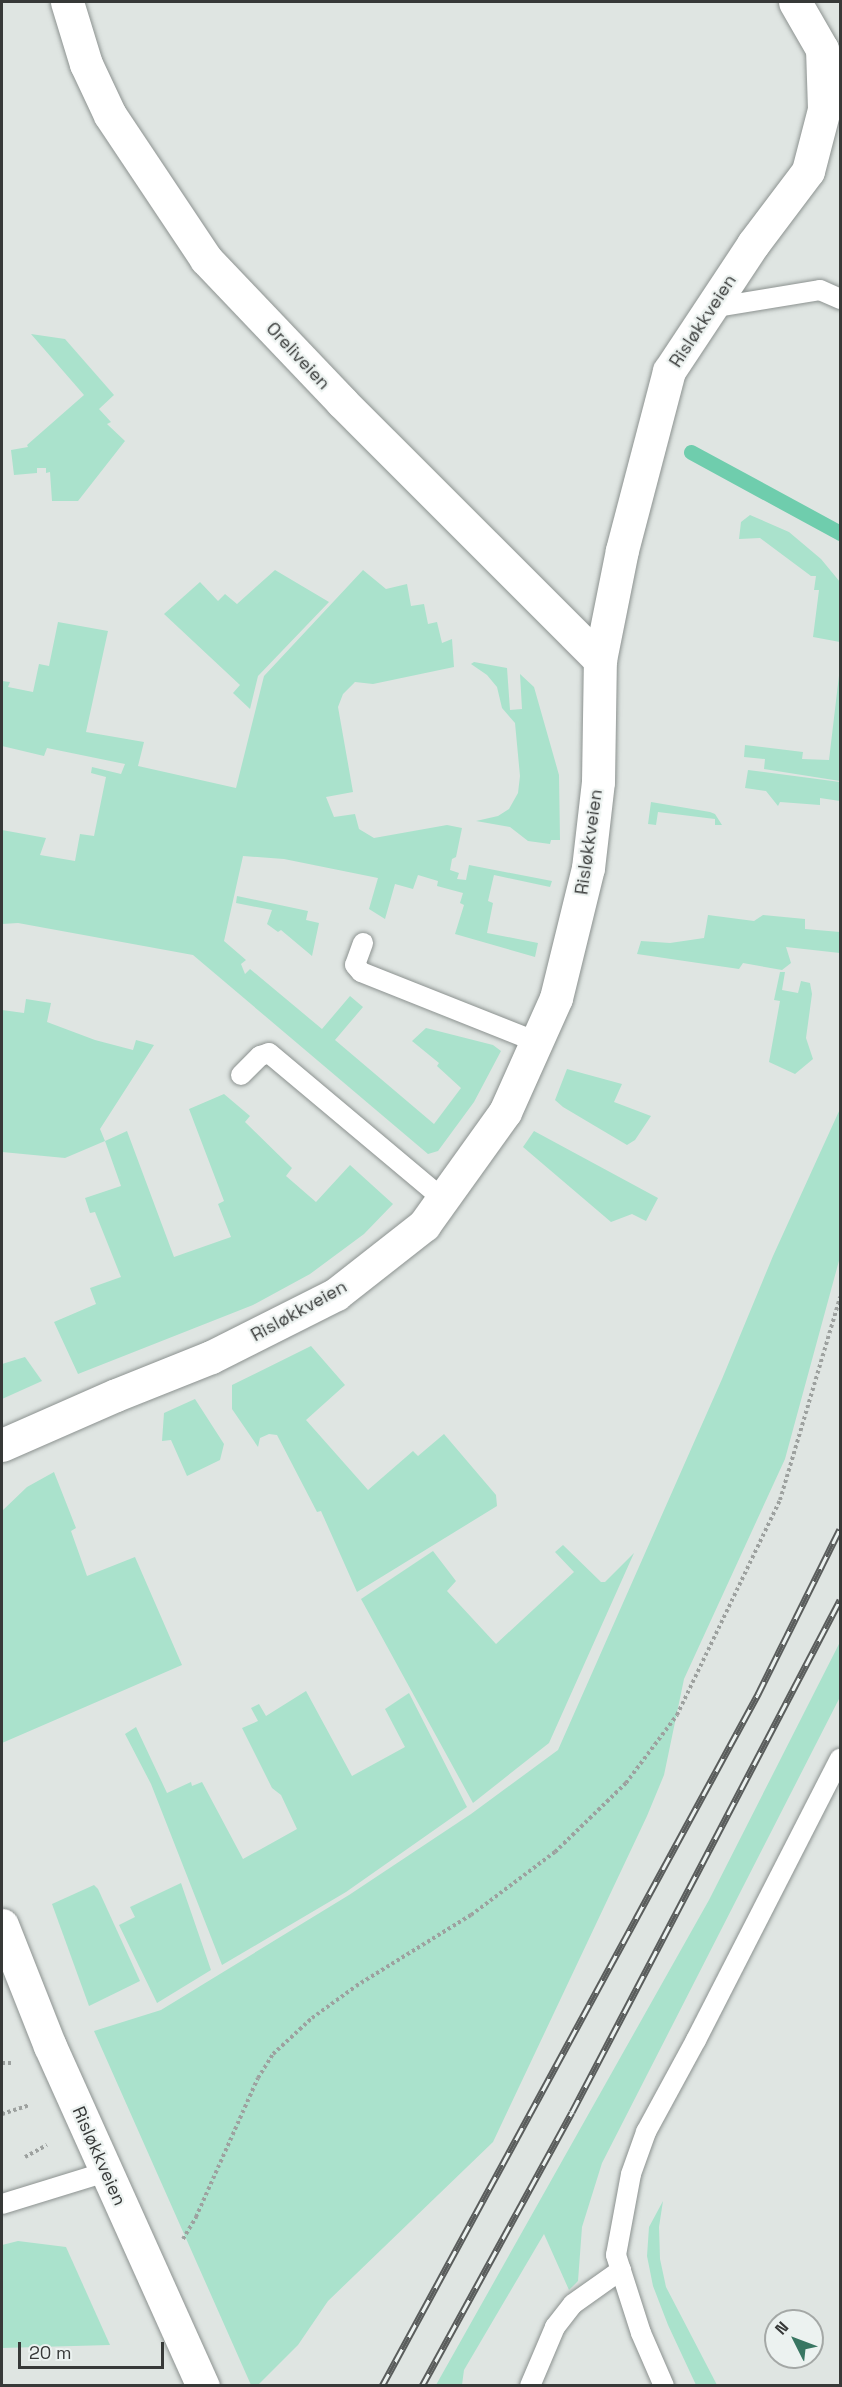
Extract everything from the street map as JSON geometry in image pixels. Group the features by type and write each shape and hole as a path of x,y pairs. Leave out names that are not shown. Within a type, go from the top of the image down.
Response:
{"street":[{"name":"Oreliveien","path":"67,2 86,64 110,114 207,259 342,402 600,660"},
{"name":"Risløkkveien","path":"2,1445 116,1395 211,1357 336,1294 424,1225 505,1112 556,998 588,868 598,782 600,660 622,550 669,370 753,244 808,171 824,109 822,49 795,2"},
{"name":"Risløkkveien","path":"2,1925 19,1974 203,2385"}],"lane":[{"path":"711,308 820,290 840,299"},
{"path":"363,942 355,965 361,972 537,1042"},
{"path":"241,1075 260,1056 269,1053 443,1199"},
{"path":"664,2385 641,2333 616,2255 631,2174 646,2132 696,2040 840,1759"},
{"path":"2,2204 106,2172"},
{"path":"530,2385 555,2327 573,2304 621,2270"}],"path":[{"path":"177,2247 196,2217 258,2078 273,2054 312,2018 356,1986 471,1915 555,1852 626,1783 677,1715 780,1500 840,1297"},
{"path":"2,2114 30,2105"},
{"path":"17,2162 44,2146 88,2131"}],"green space":[{"path":"31,334 65,339 114,395 99,409 111,422 107,424 125,441 78,501 52,501 50,472 46,473 46,468 37,468 37,473 14,475 11,450 28,447 27,445 84,395"},
{"path":"750,515 789,532 821,559 840,582 840,642 813,637 819,590 814,590 816,576 811,576 760,538 739,539 741,522"},
{"path":"275,570 329,602 258,676 250,709 233,693 240,685 164,614 200,582 218,601 225,594 237,604"},
{"path":"363,570 386,589 407,584 411,606 424,604 428,624 437,622 442,643 452,639 454,667 373,684 355,682 343,694 338,707 353,792 326,797 334,817 355,814 359,829 374,838 447,825 462,828 456,857 452,859 450,870 459,873 457,879 466,880 469,865 552,881 550,887 494,875 488,901 493,903 487,933 538,943 535,957 455,934 464,905 460,903 463,893 437,886 438,881 418,875 413,889 395,884 385,919 369,909 378,878 284,859 243,856 224,941 246,960 241,964 245,974 250,969 322,1029 350,996 363,1007 335,1040 434,1124 461,1088 437,1066 439,1063 412,1041 426,1028 493,1045 501,1051 474,1102 438,1151 428,1154 193,955 18,923 2,924 2,830 46,838 40,855 75,861 80,834 94,836 106,777 91,773 92,767 121,774 125,764 47,748 44,756 2,746 2,681 10,682 8,687 33,692 39,664 49,666 58,622 108,631 86,732 144,742 138,766 236,788 264,676"},
{"path":"474,662 507,668 510,710 522,709 520,674 534,687 559,775 560,840 551,840 550,844 528,841 510,827 476,821 498,816 509,809 518,793 520,776 515,723 502,708 497,687 487,675 471,664"},
{"path":"840,667 840,781 764,769 765,759 744,757 745,745 803,752 802,759 829,760"},
{"path":"748,770 840,782 840,801 820,798 820,805 780,802 778,806 766,791 745,788"},
{"path":"651,802 710,812 715,814 722,825 715,825 715,819 658,812 656,825 648,824"},
{"path":"237,896 308,911 306,920 319,923 312,956 281,930 278,932 267,924 272,910 236,903"},
{"path":"708,915 754,921 763,915 805,919 805,929 840,932 840,953 786,947 791,963 782,970 743,963 739,969 637,954 641,941 670,943 704,938"},
{"path":"780,972 785,972 782,990 798,993 801,981 810,983 812,994 806,1038 813,1059 795,1074 769,1062 780,1001 774,1000"},
{"path":"26,999 51,1003 47,1022 95,1040 133,1050 136,1040 154,1045 100,1129 105,1141 65,1158 2,1152 2,1010 24,1013"},
{"path":"567,1069 622,1084 614,1102 651,1116 635,1140 627,1145 555,1100"},
{"path":"224,1094 250,1116 245,1122 292,1168 286,1176 316,1202 350,1165 393,1204 364,1234 310,1274 253,1305 78,1374 54,1322 96,1304 90,1288 121,1277 95,1212 90,1213 85,1198 121,1186 105,1141 127,1131 174,1257 231,1237 218,1204 224,1201 189,1109"},
{"path":"840,1109 840,1257 785,1459 684,1679 664,1775 647,1816 493,2142 328,2301 298,2345 258,2385 251,2385 94,2031 161,2010 349,1895 471,1814 558,1750 722,1379 773,1256"},
{"path":"534,1131 658,1198 646,1221 632,1214 611,1222 523,1147"},
{"path":"311,1346 345,1385 306,1420 368,1490 413,1451 418,1456 444,1434 496,1495 497,1506 357,1592 321,1511 317,1512 277,1435 269,1434 260,1438 258,1447 232,1409 232,1385"},
{"path":"25,1357 42,1381 2,1399 2,1364"},
{"path":"195,1399 224,1444 220,1460 187,1476 171,1440 162,1441 164,1413"},
{"path":"54,1472 76,1528 71,1531 87,1576 135,1557 182,1665 2,1743 2,1511 27,1487"},
{"path":"563,1545 601,1582 605,1582 634,1553 549,1743 473,1803 361,1599 433,1551 456,1581 447,1591 496,1644 574,1572 555,1552"},
{"path":"840,1642 840,1697 602,2163 582,2227 578,2281 569,2290 544,2234 464,2370 462,2385 436,2385 709,1900"},
{"path":"306,1691 352,1776 405,1747 385,1709 409,1693 467,1807 346,1892 222,1965 151,1784 125,1734 136,1727 167,1793 191,1782 192,1786 202,1782 243,1859 297,1829 281,1795 272,1788 242,1728 258,1721 251,1708 259,1704 266,1716"},
{"path":"181,1883 211,1970 157,2003 119,1925 135,1917 130,1907"},
{"path":"94,1885 98,1889 140,1981 89,2006 52,1904"},
{"path":"663,2201 659,2227 660,2259 666,2287 717,2385 696,2385 653,2286 647,2256 649,2227"},
{"path":"18,2241 66,2247 110,2345 2,2348 2,2245"}],"waterway":[{"path":"691,452 840,533"}],"railway":[{"path":"382,2386 758,1694 840,1529"},
{"path":"422,2386 572,2112 840,1600"}]}
